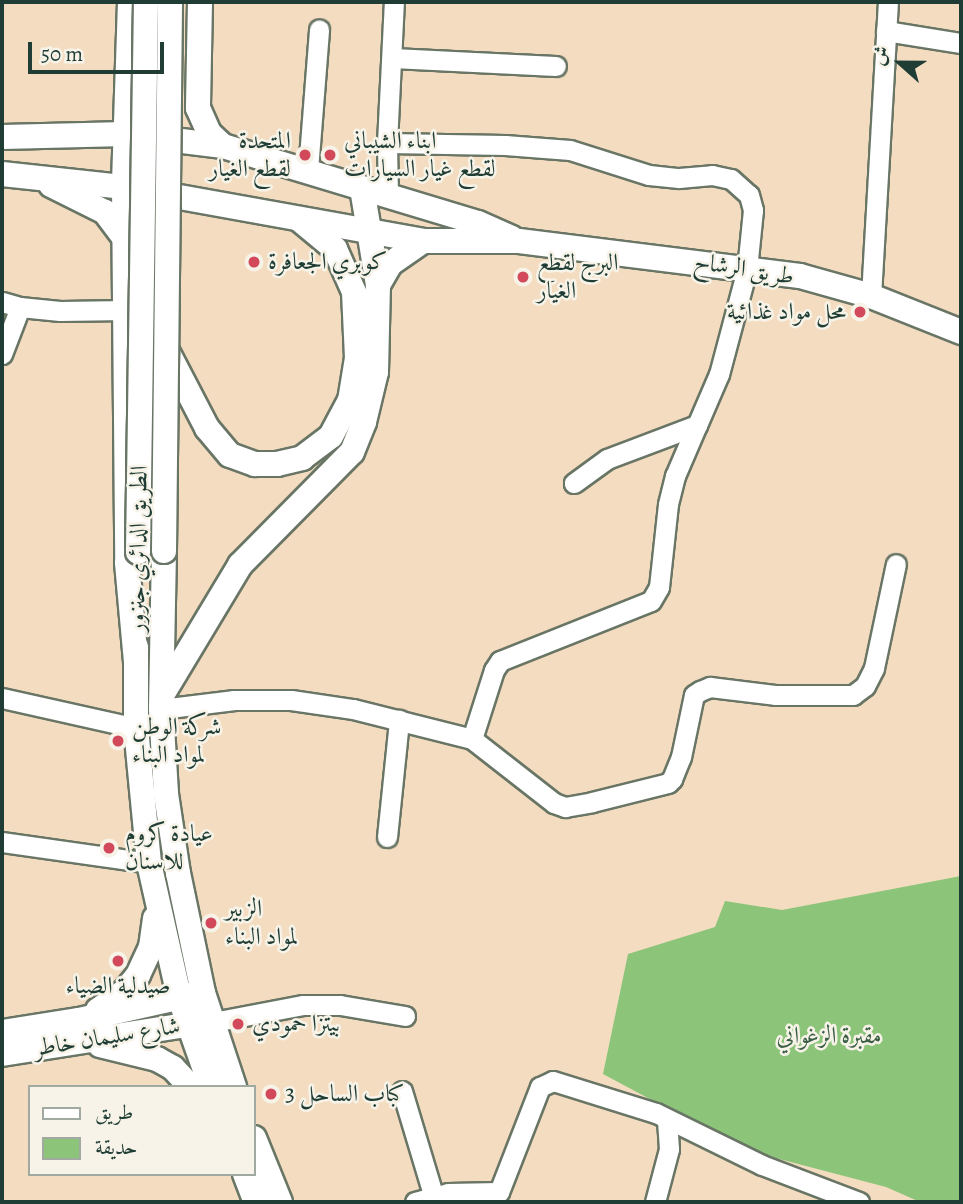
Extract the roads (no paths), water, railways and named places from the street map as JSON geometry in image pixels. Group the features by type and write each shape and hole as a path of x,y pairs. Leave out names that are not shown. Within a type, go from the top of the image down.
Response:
{"main road":[{"path":"130,2 124,187 127,563 136,662"},
{"name":"الطريق الدائري جنزور","path":"146,2 136,727 149,863 156,904 191,995 213,1022 233,1085"},
{"name":"الطريق الدائري جنزور","path":"170,2 162,702 166,794 178,873 191,995 189,1024 210,1085"},
{"path":"200,2 198,108 209,133 223,146"},
{"path":"69,134 101,120 110,111 122,94 129,68"},
{"path":"2,137 126,134 223,146 478,223 519,241"},
{"path":"2,174 124,187 423,241 519,241"},
{"path":"32,176 105,212 125,239"},
{"path":"162,702 240,565 352,452 364,422 376,372 378,285 362,188"},
{"path":"167,351 207,428 230,455 255,464 277,464 303,458 331,436 351,401 357,358 354,292 335,249 297,218"},
{"path":"378,285 390,264 423,241"},
{"name":"طريق الرشاح","path":"519,241 800,276 872,296 961,332"},
{"path":"156,904 152,947 138,975 110,1004 75,1031 109,1045 157,1059 173,1068 189,1085"},
{"name":"شارع سليمان خاطر","path":"2,1054 191,995"},
{"name":"شارع سليمان خاطر","path":"2,1032 75,1031 213,1022"},
{"path":"256,1143 280,1202"},
{"path":"246,1176 256,1202"}],"street":[{"path":"388,196 387,144 394,2"},
{"path":"872,296 888,2"},
{"path":"308,170 319,29"},
{"path":"886,31 961,44"},
{"path":"392,58 556,66"},
{"path":"387,144 505,145 570,150 649,175 678,178 712,175 731,179 749,195 753,210 747,269 719,374 675,475 668,504 659,587 651,601 500,661 494,670 471,739"},
{"path":"2,354 11,305 127,310"},
{"path":"574,482 607,458 697,425"},
{"path":"162,702 291,700 354,709 399,720 471,739 546,797 565,807 668,783 676,773 694,695 710,687 775,695 853,695 865,686 874,668 896,564"},
{"path":"2,698 136,727"},
{"path":"387,837 399,720"},
{"path":"2,842 149,863"},
{"path":"213,1022 303,1006 340,1005 405,1016"},
{"path":"415,1202 448,1194 499,1192 540,1087 545,1082 553,1081 656,1113 667,1121 762,1165 859,1202"},
{"path":"402,1091 434,1198"},
{"path":"655,1202 669,1149 670,1130 667,1121"}],"place":[{"name":"المتحدة لقطع الغيار","path":"305,155"},
{"name":"ابناء الشيباني لقطع غيار السيارات","path":"330,155"},
{"name":"كوبري الجعافرة","path":"254,262"},
{"name":"البرج لقطع الغيار","path":"523,277"},
{"name":"محل مواد غذائية","path":"860,312"},
{"name":"شركة الوطن لمواد البناء","path":"118,741"},
{"name":"عيادة كروم للاسنان","path":"109,848"},
{"name":"الزبير لمواد البناء","path":"211,923"},
{"name":"صيدلية الضياء","path":"118,961"},
{"name":"بيتزا حمودي","path":"238,1024"},
{"name":"كباب الساحل 3","path":"271,1094"}],"park label":[{"name":"مقبرة الزغواني","path":"829,1036"}]}
